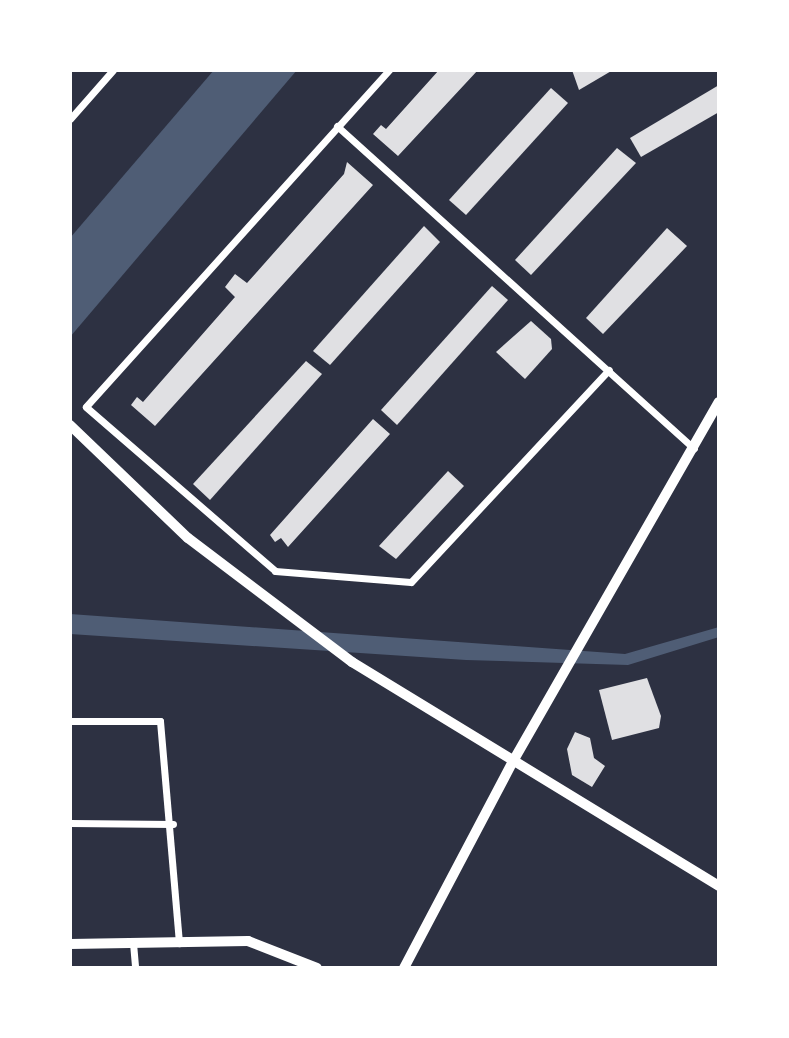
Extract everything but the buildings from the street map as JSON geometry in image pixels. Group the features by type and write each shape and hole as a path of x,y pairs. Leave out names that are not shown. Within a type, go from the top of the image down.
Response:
{"street":[{"path":"70,119 113,70"},
{"path":"389,70 86,407 183,498 275,571 411,582 608,370"},
{"path":"337,126 694,449"},
{"path":"404,968 512,763 719,402"},
{"path":"70,425 121,480 279,610 352,662 512,763 719,886"},
{"path":"70,721 160,721 173,824 179,943"},
{"path":"70,823 173,824"},
{"path":"70,944 248,941 317,968"},
{"path":"134,943 135,968"}],"water":[{"path":"214,70 297,70 70,337 70,238"},
{"path":"70,614 625,654 719,627 719,637 628,665 466,660 70,634"}]}
